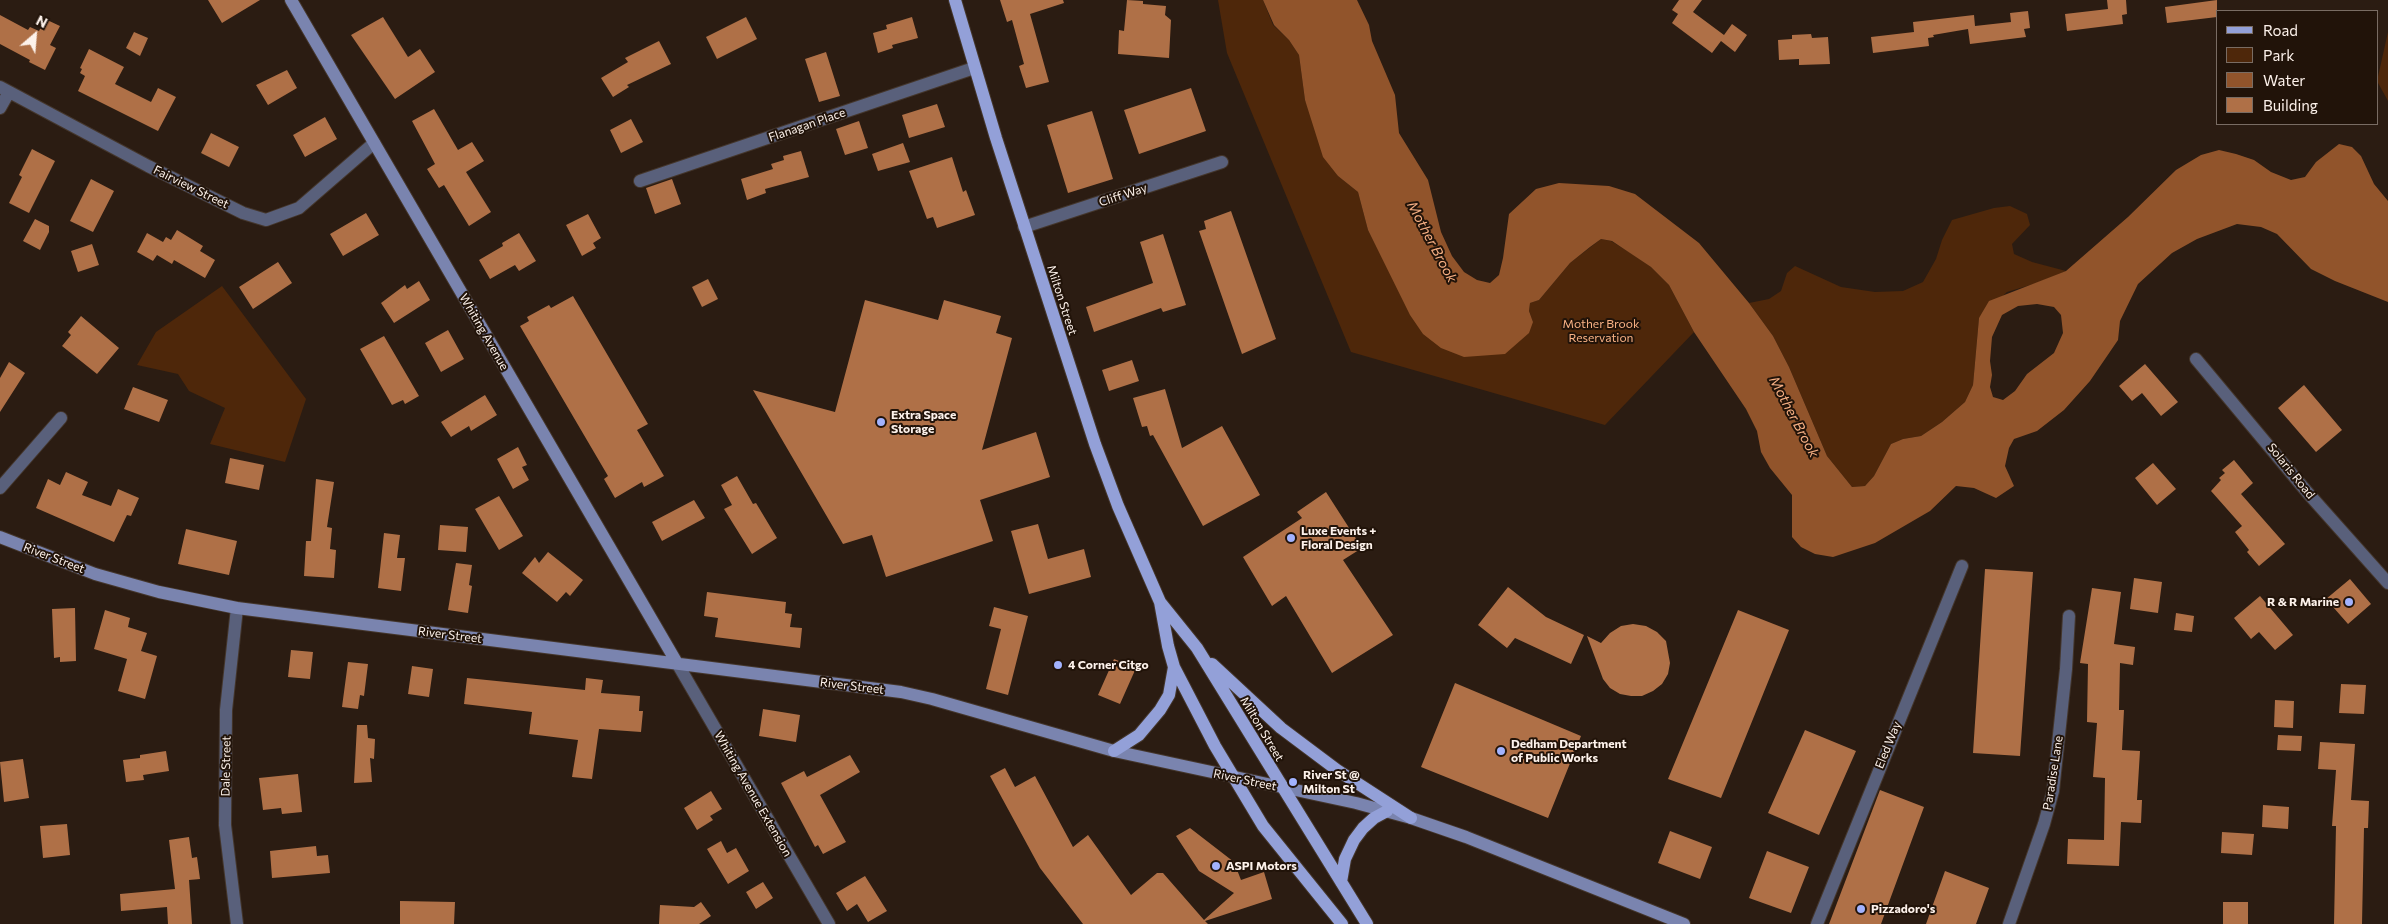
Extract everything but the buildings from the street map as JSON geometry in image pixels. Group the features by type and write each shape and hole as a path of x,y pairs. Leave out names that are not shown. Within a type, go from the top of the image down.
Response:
{"main road":[{"name":"Milton Street","path":"955,0 974,68 1024,227 1095,444 1118,506 1160,602 1174,667 1233,778 1263,826 1342,924"},
{"name":"Milton Street","path":"1160,602 1197,648 1367,924"},
{"path":"1197,648 1230,682 1281,728 1337,770 1411,818"},
{"path":"1114,751 1139,735 1160,710 1169,695 1174,667"},
{"path":"1341,882 1345,860 1354,840 1368,823 1387,811"}],"street":[{"name":"Whiting Avenue","path":"291,0 677,663"},
{"name":"Flanagan Place","path":"640,181 974,68"},
{"name":"Fairview Street","path":"5,89 148,166 243,213 266,220 299,208 374,143"},
{"path":"0,108 5,89"},
{"name":"Cliff Way","path":"1024,227 1222,162"},
{"name":"Solaris Road","path":"2196,358 2307,492 2388,583"},
{"path":"0,488 61,418"},
{"name":"River Street","path":"0,537 95,574 159,592 237,608 901,692 932,698 1114,751 1281,787 1411,818 1466,836 1684,924"},
{"name":"Eled Way","path":"1817,924 1962,566"},
{"name":"Dale Street","path":"237,608 226,710 225,825 237,924"},
{"name":"Paradise Lane","path":"2009,924 2044,824 2053,791 2066,669 2069,616"},
{"name":"Whiting Avenue Extension","path":"677,663 829,924"}],"green space":[{"name":"Mother Brook Reservation","path":"1218,0 1263,0 1273,25 1289,40 1299,55 1305,100 1338,176 1358,192 1368,230 1399,290 1533,322 1529,311 1530,303 1539,300 1570,263 1601,239 1611,241 1629,252 1651,267 1669,285 1694,332 1605,425 1351,352 1227,53"},
{"path":"2388,32 2388,101 2378,83"},
{"path":"2010,206 2027,214 2030,225 2012,244 2014,254 2032,262 2066,271 2037,283 2007,292 1979,318 1973,385 1965,402 1942,422 1921,436 1903,439 1891,444 1874,476 1865,486 1852,487 1827,456 1789,367 1773,336 1749,303 1769,299 1781,291 1787,273 1795,266 1841,287 1875,292 1903,291 1923,282 1936,259 1942,240 1952,220 1994,208"},
{"path":"222,286 306,399 285,462 210,444 225,408 189,391 178,374 137,365 156,332"}],"water":[{"name":"Mother Brook","path":"1263,0 1357,0 1369,25 1372,41 1395,95 1399,133 1428,180 1441,232 1452,256 1464,272 1477,280 1490,283 1499,275 1509,214 1536,189 1559,183 1609,186 1635,194 1699,243 1749,303 1773,336 1789,367 1827,456 1852,487 1865,486 1874,476 1891,444 1903,439 1921,436 1942,422 1965,402 1973,385 1979,318 1989,301 2066,271 2128,217 2176,170 2201,155 2219,150 2236,154 2254,160 2271,172 2291,180 2305,177 2316,162 2339,144 2352,147 2361,156 2374,184 2388,201 2388,302 2335,281 2311,269 2277,234 2261,227 2237,224 2197,239 2172,253 2138,284 2120,321 2118,340 2090,381 2064,410 2037,431 2014,439 2009,448 2005,466 2014,486 1996,498 1974,488 1956,486 1930,511 1875,543 1833,557 1815,554 1801,547 1792,537 1792,495 1770,468 1761,452 1757,431 1746,409 1694,332 1669,285 1651,267 1612,241 1601,239 1590,247 1570,263 1539,300 1530,303 1529,311 1533,322 1529,333 1505,354 1464,357 1441,348 1423,334 1410,315 1368,230 1358,192 1338,176 1323,157 1305,100 1299,55 1289,40 1274,25","holes":["2037,304 2054,307 2061,315 2063,333 2054,353 2027,374 2015,391 2003,400 1993,397 1990,387 1992,375 1990,361 1992,337 2002,315 2018,306"]}],"place":[{"name":"Extra Space Storage","path":"881,422"},
{"name":"Luxe Events + Floral Design","path":"1291,538"},
{"name":"R & R Marine","path":"2349,602"},
{"name":"4 Corner Citgo","path":"1058,665"},
{"name":"Dedham Department of Public Works","path":"1501,751"},
{"name":"River St @ Milton St","path":"1293,782"},
{"name":"ASPI Motors","path":"1216,866"},
{"name":"Pizzadoro's","path":"1861,909"}]}
